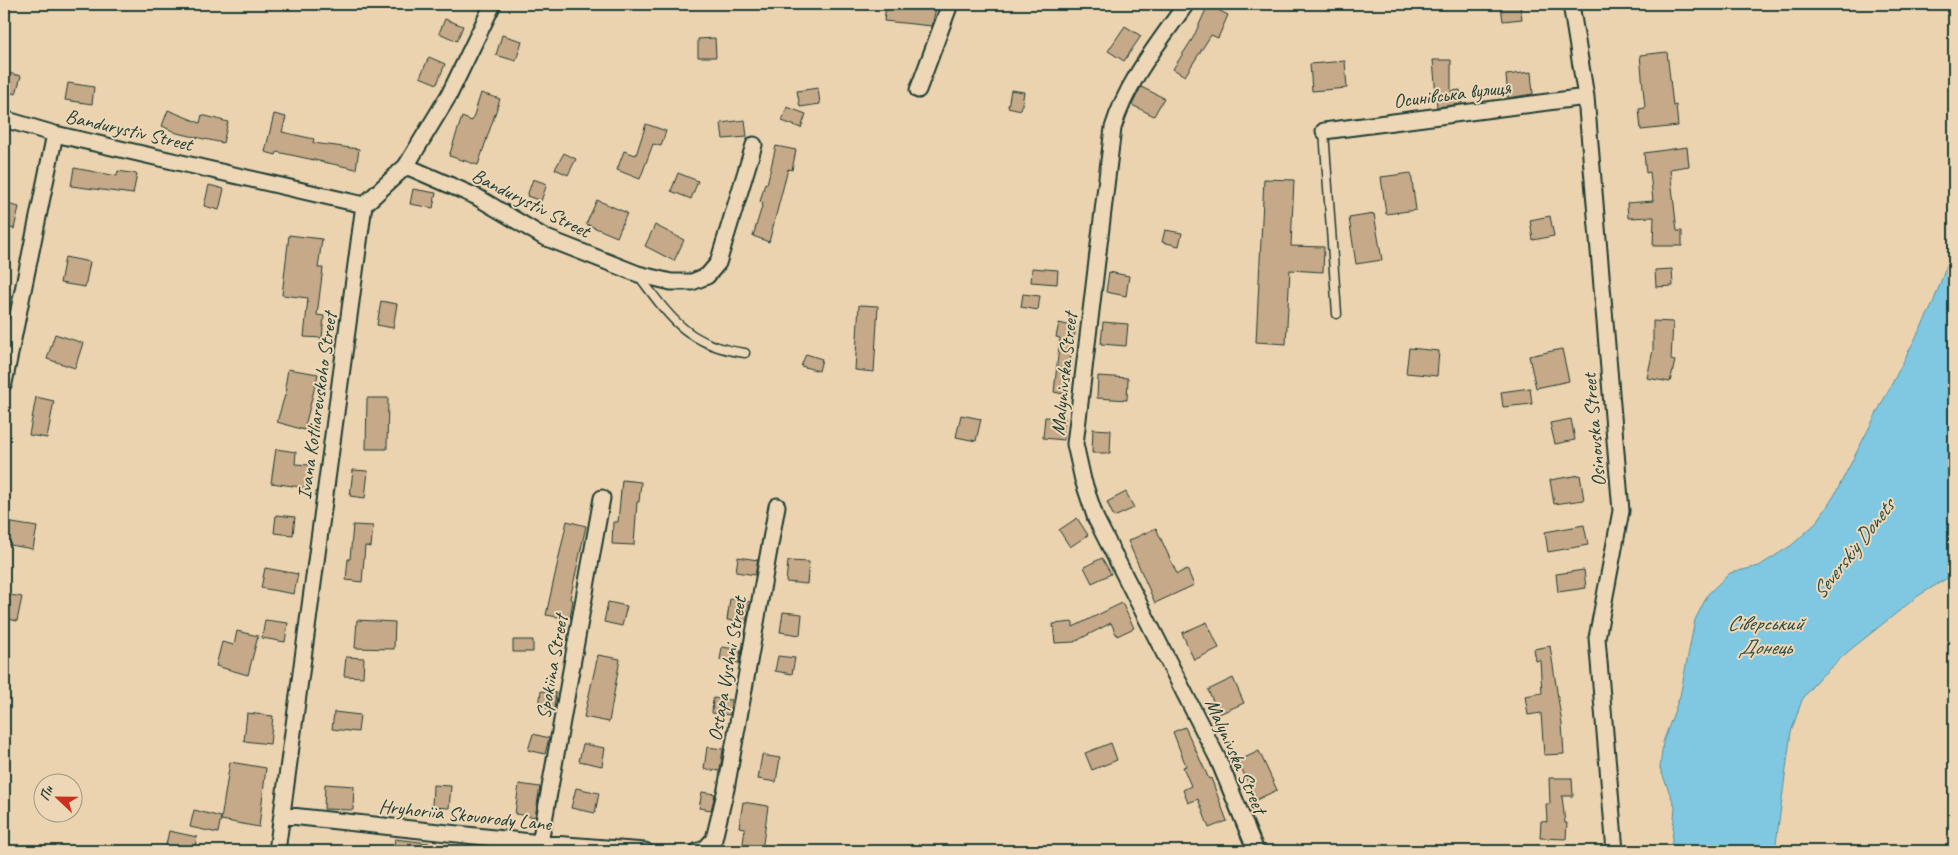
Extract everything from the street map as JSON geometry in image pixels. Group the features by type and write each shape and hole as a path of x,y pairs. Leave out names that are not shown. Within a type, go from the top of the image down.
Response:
{"street":[{"path":"364,205 406,166 449,95 493,4"},
{"path":"918,90 950,4"},
{"name":"Malynivska Street","path":"1186,4 1132,81 1120,104 1113,128 1076,444 1083,480 1096,519 1218,759 1256,851"},
{"name":"Osinovska Street","path":"1571,4 1586,97 1621,511 1598,638 1615,851"},
{"name":"Осинівська вулиця","path":"1324,131 1586,97"},
{"name":"Bandurystiv Street","path":"4,119 55,134 364,205"},
{"path":"4,383 55,134"},
{"name":"Bandurystiv Street","path":"406,166 477,197 544,236 638,274 671,282 692,282 707,276 718,263 727,239 754,145"},
{"name":"Ivana Kotliarevskoho Street","path":"277,851 364,205"},
{"name":"Spokiina Street","path":"540,843 602,498"},
{"name":"Ostapa Vyshni Street","path":"698,851 704,850 714,839 726,789 777,506"},
{"name":"Hryhoriia Skovorody Lane","path":"282,815 540,843 645,851"}],"lane":[{"path":"1324,131 1337,314"},
{"path":"638,274 669,317 700,341 723,350 745,353"}],"water":[{"name":"Сіверський Донець","path":"1954,245 1954,574 1918,596 1850,650 1816,681 1802,700 1791,732 1775,851 1671,851 1675,807 1660,768 1663,742 1680,696 1695,620 1708,594 1730,573 1759,566 1792,545 1817,522 1834,496 1932,306"}],"building":[{"path":"914,4 937,4 932,26 884,21 886,5 914,7"},
{"path":"1208,5 1228,15 1218,38 1211,35 1185,76 1173,69 1193,38"},
{"path":"1520,5 1522,19 1503,21 1501,7"},
{"path":"445,19 463,26 457,41 439,33"},
{"path":"1125,26 1141,36 1124,61 1108,51"},
{"path":"502,35 522,41 516,61 496,55"},
{"path":"715,38 716,57 698,57 698,39"},
{"path":"1667,52 1673,106 1676,105 1678,126 1641,130 1639,109 1645,108 1640,55"},
{"path":"429,57 445,64 437,84 420,77"},
{"path":"1433,60 1451,60 1451,91 1460,90 1462,104 1437,107"},
{"path":"1345,61 1347,88 1312,91 1310,64"},
{"path":"4,72 21,76 16,94 4,91"},
{"path":"1531,72 1533,94 1508,98 1506,75"},
{"path":"68,83 94,87 92,104 65,100"},
{"path":"1141,87 1164,98 1154,116 1132,105"},
{"path":"818,88 820,104 800,107 797,91"},
{"path":"1011,90 1024,92 1021,110 1008,107"},
{"path":"481,93 500,99 478,165 449,156 462,117 472,121"},
{"path":"787,107 806,114 801,128 782,121"},
{"path":"168,110 200,123 202,115 228,122 223,143 177,133 162,126"},
{"path":"274,114 286,117 282,132 314,139 313,143 359,149 356,169 277,152 276,155 265,152"},
{"path":"745,120 747,137 723,139 721,123"},
{"path":"646,124 666,131 661,146 653,144 640,179 617,170 624,151 636,155"},
{"path":"776,146 796,150 792,170 788,169 769,242 753,236 763,203 760,202 765,183 767,184"},
{"path":"1687,147 1689,166 1670,169 1677,231 1682,231 1682,246 1653,246 1654,217 1628,218 1627,203 1653,201 1650,172 1646,173 1644,153"},
{"path":"564,153 576,159 568,175 555,169"},
{"path":"74,168 117,176 118,171 137,174 133,194 71,186"},
{"path":"678,173 698,181 691,199 671,191"},
{"path":"1411,173 1416,210 1386,214 1381,177"},
{"path":"533,179 547,184 541,201 527,196"},
{"path":"1264,179 1294,180 1291,246 1324,247 1323,272 1290,270 1286,344 1256,342"},
{"path":"209,185 224,189 219,210 204,206"},
{"path":"413,189 436,193 433,208 410,204"},
{"path":"597,200 627,213 617,237 586,224"},
{"path":"4,203 19,207 14,229 4,226"},
{"path":"1374,214 1382,260 1356,264 1349,218"},
{"path":"1550,216 1554,236 1533,240 1530,220"},
{"path":"655,225 684,240 674,261 645,246"},
{"path":"1165,230 1182,233 1179,246 1162,242"},
{"path":"289,235 322,239 318,268 323,268 317,315 324,316 322,338 304,337 308,298 282,295"},
{"path":"65,257 90,262 85,287 60,283"},
{"path":"1032,268 1058,270 1057,284 1031,282"},
{"path":"1672,269 1673,286 1656,287 1655,270"},
{"path":"1109,272 1129,276 1126,296 1106,292"},
{"path":"1023,294 1040,296 1038,310 1021,307"},
{"path":"381,301 397,304 393,328 377,325"},
{"path":"859,305 878,306 874,372 855,370"},
{"path":"1653,321 1673,322 1671,360 1675,361 1670,382 1647,378 1653,350"},
{"path":"1103,322 1128,324 1126,346 1101,344"},
{"path":"1059,323 1076,327 1069,379 1066,378 1063,394 1054,392 1060,338 1056,337"},
{"path":"55,334 83,343 75,368 47,359"},
{"path":"1409,348 1439,351 1437,376 1406,373"},
{"path":"1562,349 1569,381 1536,388 1529,356"},
{"path":"806,354 822,359 819,371 801,366"},
{"path":"288,369 318,374 304,430 277,422 287,388 285,387"},
{"path":"1098,376 1128,378 1127,400 1097,398"},
{"path":"1530,388 1532,404 1503,407 1501,392"},
{"path":"36,397 54,401 47,438 29,435"},
{"path":"367,398 388,398 387,449 366,449"},
{"path":"961,415 981,419 976,441 956,437"},
{"path":"1045,417 1065,418 1064,440 1043,438"},
{"path":"1571,419 1575,440 1555,444 1550,423"},
{"path":"1093,429 1111,430 1110,453 1092,453"},
{"path":"276,449 296,452 295,464 311,465 308,488 271,483"},
{"path":"353,470 368,471 365,498 350,496"},
{"path":"1580,475 1584,500 1554,504 1550,480"},
{"path":"622,480 641,482 639,502 637,502 634,545 612,544 613,522 618,522"},
{"path":"1126,492 1134,508 1114,517 1107,502"},
{"path":"276,515 295,517 293,535 274,533"},
{"path":"1077,518 1088,535 1070,547 1059,530"},
{"path":"567,521 586,526 570,599 573,600 570,619 546,615"},
{"path":"6,522 37,527 33,549 4,544"},
{"path":"353,525 373,526 371,547 365,546 362,582 346,580"},
{"path":"1584,525 1588,545 1548,552 1545,532"},
{"path":"1156,528 1177,574 1187,569 1194,585 1155,603 1128,541"},
{"path":"738,557 758,560 755,575 736,572"},
{"path":"1102,558 1111,574 1092,583 1084,567"},
{"path":"788,561 809,562 807,584 786,582"},
{"path":"265,568 298,574 294,594 261,588"},
{"path":"1584,570 1586,588 1558,592 1556,574"},
{"path":"4,594 22,597 17,621 4,618"},
{"path":"730,599 750,602 746,623 727,620"},
{"path":"608,602 627,606 622,626 604,622"},
{"path":"1122,603 1134,628 1117,636 1111,623 1074,642 1055,643 1053,624 1073,622 1073,627"},
{"path":"783,612 802,614 800,635 780,632"},
{"path":"265,620 288,623 285,642 262,638"},
{"path":"357,620 395,622 394,649 355,648"},
{"path":"1207,622 1219,648 1194,660 1182,633"},
{"path":"237,631 258,636 248,675 216,666 222,642 234,645"},
{"path":"513,640 533,640 533,652 513,652"},
{"path":"1550,646 1562,724 1564,754 1544,755 1541,713 1528,715 1525,696 1542,693 1540,660 1536,661 1534,649"},
{"path":"722,647 741,650 739,663 720,660"},
{"path":"598,655 620,659 609,722 584,717"},
{"path":"778,656 795,658 792,674 775,671"},
{"path":"346,657 364,658 363,677 344,676"},
{"path":"1233,678 1244,703 1219,714 1208,690"},
{"path":"541,691 556,693 554,709 539,707"},
{"path":"713,698 731,700 730,715 712,713"},
{"path":"334,712 360,715 358,732 332,729"},
{"path":"247,713 273,716 270,744 244,741"},
{"path":"1185,727 1209,779 1211,778 1227,821 1209,828 1198,799 1188,803 1183,790 1191,786 1183,767 1186,766 1173,732"},
{"path":"533,734 549,738 545,754 528,750"},
{"path":"1111,743 1117,760 1092,770 1085,753"},
{"path":"583,744 605,748 602,766 579,761"},
{"path":"707,747 723,749 720,771 704,769"},
{"path":"1259,751 1277,790 1256,800 1238,761"},
{"path":"762,755 780,758 776,782 758,779"},
{"path":"230,762 266,768 259,827 221,820"},
{"path":"1549,778 1572,778 1573,796 1562,796 1565,823 1567,823 1566,839 1540,838 1541,821 1547,822 1546,804 1550,804"},
{"path":"325,784 354,786 353,810 324,809"},
{"path":"519,784 540,787 535,817 515,814"},
{"path":"433,785 451,786 449,808 432,807"},
{"path":"576,788 599,793 595,813 571,808"},
{"path":"702,792 715,794 711,810 699,808"},
{"path":"743,802 768,806 762,851 742,851 745,828 739,827"},
{"path":"194,810 221,817 218,833 190,827"},
{"path":"169,831 197,837 194,851 165,849"},
{"path":"395,839 429,843 429,851 393,851"}],"water label":[{"name":"Severskiy Donets","path":"1853,549"}]}
